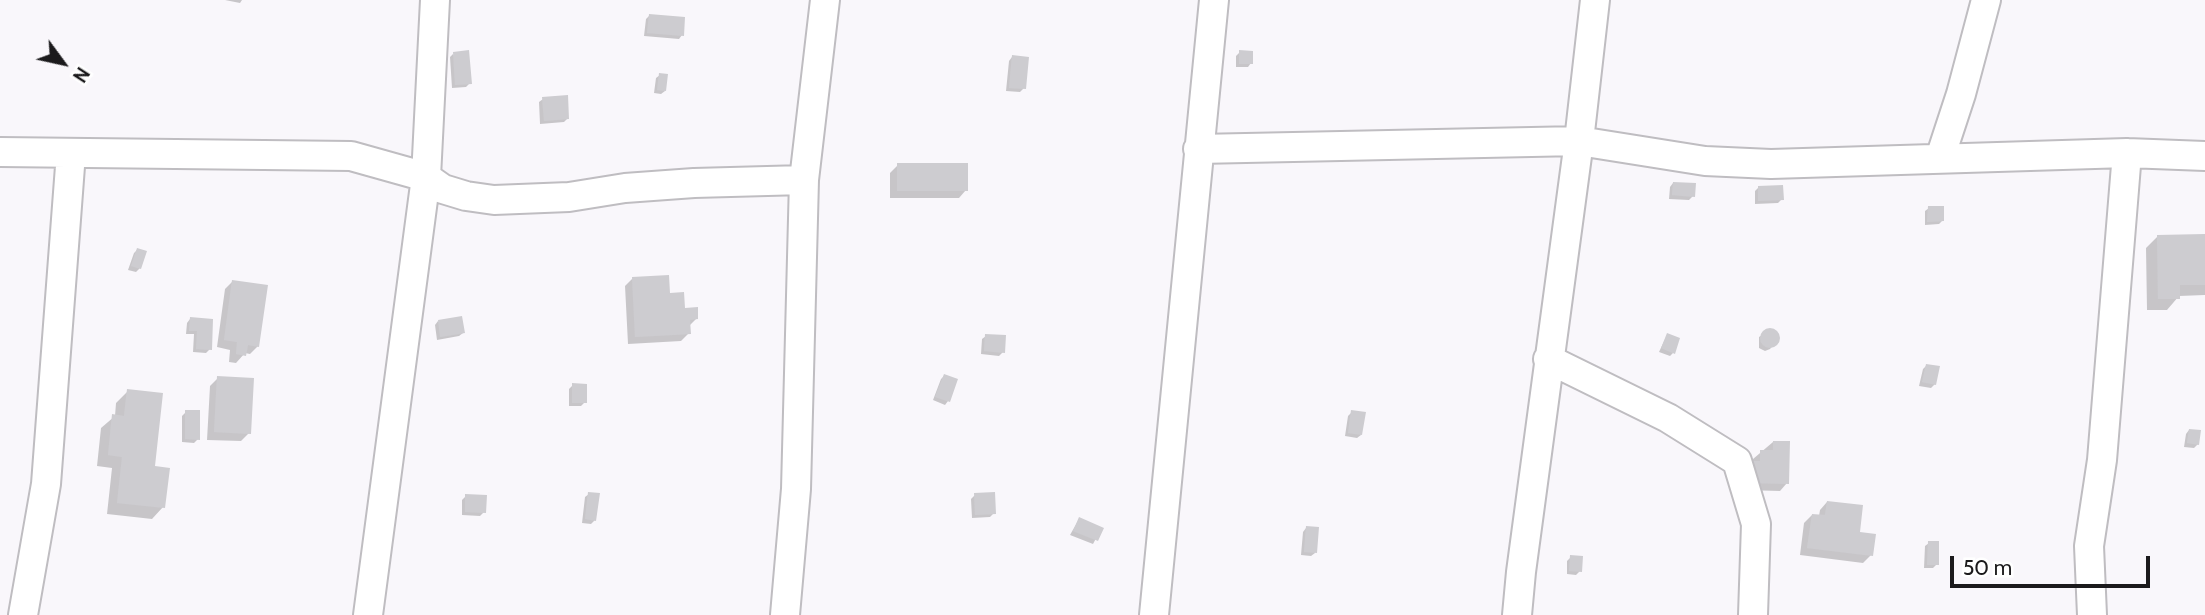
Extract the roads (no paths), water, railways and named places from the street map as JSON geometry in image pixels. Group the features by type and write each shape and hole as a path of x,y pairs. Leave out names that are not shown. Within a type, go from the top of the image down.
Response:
{"street":[{"path":"368,615 426,177 435,0"},
{"path":"785,615 796,489 804,180 825,0"},
{"path":"1154,615 1214,0"},
{"path":"1517,615 1595,0"},
{"path":"1940,158 1961,94 1986,0"},
{"path":"1198,149 1579,141 1705,161 1771,164 2127,153 2205,156"},
{"path":"0,152 351,156 426,177 443,189 494,200 569,197 625,188 694,183 804,180"},
{"path":"23,615 46,484 71,153"},
{"path":"2092,615 2089,546 2102,460 2127,153"},
{"path":"1548,359 1668,418 1737,461 1756,524 1753,615"}]}
